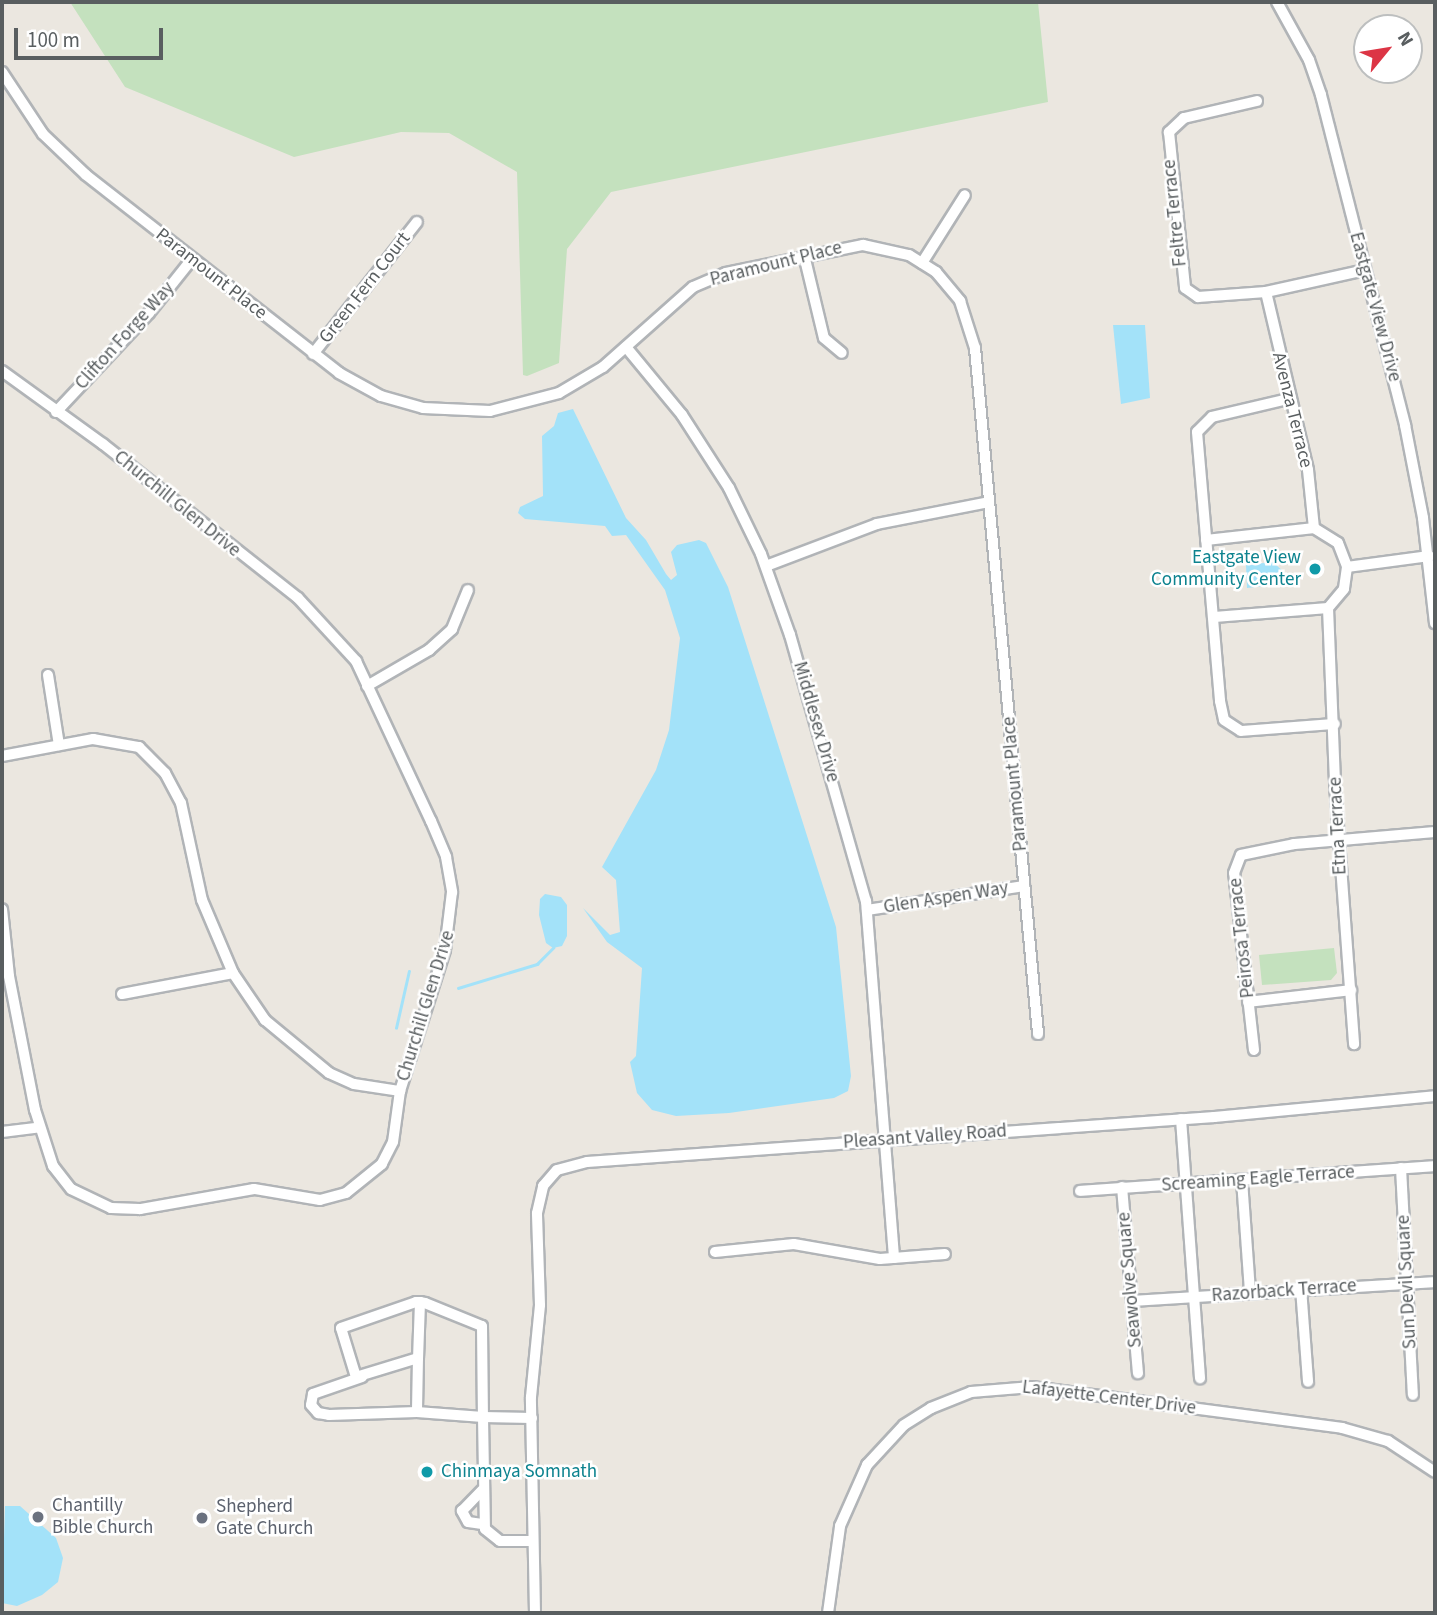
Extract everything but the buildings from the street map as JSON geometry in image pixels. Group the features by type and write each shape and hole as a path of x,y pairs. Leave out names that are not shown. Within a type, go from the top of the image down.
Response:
{"street":[{"name":"Eastgate View Drive","path":"1278,2 1317,83 1405,425 1429,556 1435,623"},
{"name":"Paramount Place","path":"2,72 25,110 63,155 192,259 313,354 381,396 423,408 466,412 513,407 559,393 626,347 680,296 709,278 804,255 863,245 894,250 922,262 950,287 968,319 989,502 1038,1034"},
{"name":"Feltre Terrace","path":"1257,101 1184,118 1173,126 1168,141 1185,288 1198,297 1266,292 1365,270"},
{"path":"922,262 965,195"},
{"name":"Green Fern Court","path":"313,354 417,222"},
{"path":"804,255 824,338 842,353"},
{"name":"Clifton Forge Way","path":"56,412 149,313 192,259"},
{"name":"Avenza Terrace","path":"1266,292 1288,399 1308,470 1314,528"},
{"name":"Middlesex Drive","path":"626,347 710,456 766,566 790,635 867,910 894,1258"},
{"name":"Churchill Glen Drive","path":"2,371 103,444 298,598 356,661 446,857 452,892 446,950 400,1091 393,1142 382,1164 346,1193 320,1200 254,1189 140,1209 94,1204 71,1189 53,1166 40,1127 9,976 2,909"},
{"path":"1288,399 1212,417 1199,428 1196,439 1220,701 1228,725 1241,731 1335,724"},
{"path":"766,566 877,524 989,502"},
{"path":"1206,540 1314,528 1338,543 1347,567 1344,589 1328,608 1214,617"},
{"path":"1347,567 1429,556"},
{"path":"367,686 437,643 452,629 468,590"},
{"name":"Etna Terrace","path":"1328,608 1339,840 1354,1044"},
{"path":"48,675 59,745"},
{"path":"2,756 93,739 139,747 165,773 181,803 202,900 233,974 265,1020 329,1073 354,1084 400,1091"},
{"name":"Peirosa Terrace","path":"1254,1050 1234,873 1238,860 1254,849 1435,832"},
{"name":"Glen Aspen Way","path":"867,910 1024,886"},
{"path":"122,994 233,974"},
{"path":"1248,1002 1351,990"},
{"name":"Pleasant Valley Road","path":"535,1613 532,1418 540,1305 538,1201 551,1175 569,1164 1181,1119 1435,1096"},
{"path":"1181,1119 1200,1378"},
{"path":"2,1132 40,1127"},
{"name":"Screaming Eagle Terrace","path":"1080,1191 1435,1166"},
{"name":"Sun Devil Square","path":"1401,1168 1413,1395"},
{"path":"1242,1180 1250,1292"},
{"name":"Seawolve Square","path":"1122,1187 1139,1373"},
{"path":"715,1252 794,1244 894,1258 945,1254"},
{"name":"Razorback Terrace","path":"1133,1301 1435,1282"},
{"path":"1301,1289 1308,1382"},
{"path":"417,1412 420,1302"},
{"path":"362,1377 356,1377 341,1328 420,1302 482,1326 482,1524"},
{"path":"418,1358 313,1394 311,1405 318,1413 329,1415 417,1412 532,1418"},
{"name":"Lafayette Center Drive","path":"828,1613 840,1525 867,1465 904,1425 931,1408 971,1392 1032,1387 1342,1428 1388,1441 1435,1472"},
{"path":"482,1490 462,1511 468,1522 482,1524 500,1541 533,1541"}],"green space":[{"path":"70,2 1038,2 1048,102 611,192 567,249 559,363 527,376 523,375 517,172 449,133 401,132 294,157 125,87"},
{"path":"1334,948 1337,973 1331,980 1262,985 1259,955"}],"water":[{"path":"1113,325 1145,325 1150,398 1121,404"},
{"path":"573,409 626,518 646,540 671,580 677,575 671,552 677,545 699,540 706,543 728,587 836,927 851,1076 848,1091 834,1098 729,1113 676,1116 652,1110 637,1093 630,1062 636,1056 642,968 607,942 583,908 610,935 620,932 616,880 602,867 656,770 669,730 680,638 665,590 626,535 612,536 605,526 525,519 518,513 520,507 543,496 542,436 554,426 558,413"},
{"path":"1273,562 1286,574 1287,583 1247,588 1246,565"},
{"path":"545,894 561,897 567,905 567,936 562,946 553,948 546,943 539,915 540,899"},
{"path":"5,1506 20,1506 56,1538 63,1558 58,1582 42,1595 17,1606 2,1603"}],"waterway":[{"path":"458,988 537,964 553,948"},
{"path":"396,1028 409,971"}],"place":[{"name":"Eastgate View Community Center","path":"1315,569"},
{"name":"Chinmaya Somnath","path":"427,1472"},
{"name":"Chantilly Bible Church","path":"38,1517"},
{"name":"Shepherd Gate Church","path":"202,1518"}]}
